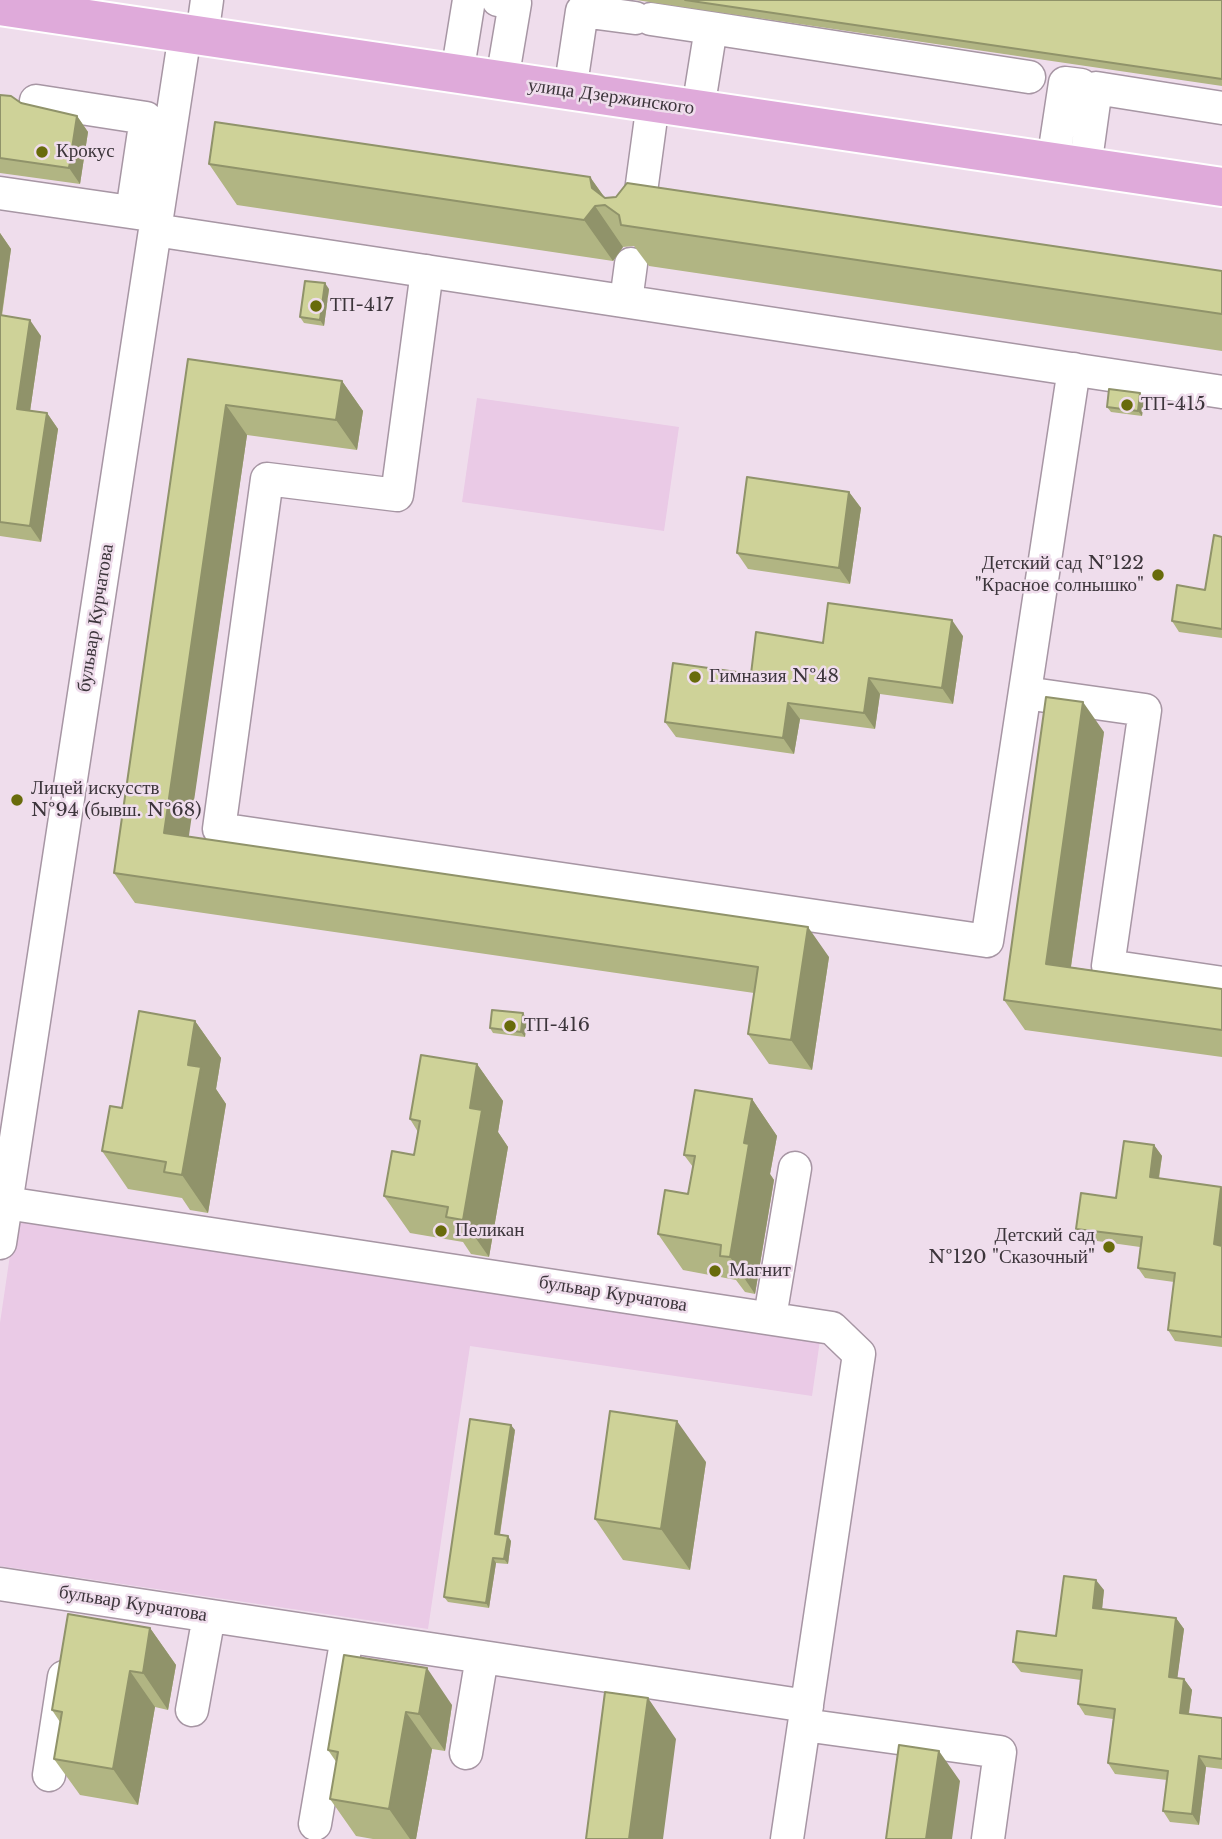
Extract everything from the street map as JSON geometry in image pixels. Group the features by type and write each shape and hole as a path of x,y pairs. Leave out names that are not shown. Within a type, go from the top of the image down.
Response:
{"main road":[{"name":"улица Дзержинского","path":"0,6 198,23 457,74 1222,187"}],"street":[{"path":"457,74 469,0"},
{"path":"498,0 515,3 502,80"},
{"path":"570,91 582,11 711,28 1057,82 1069,165"},
{"name":"бульвар Курчатова","path":"0,1240 13,1075 148,219 198,23"},
{"path":"698,110 711,28"},
{"path":"1069,165 1096,88 1222,108"},
{"path":"36,101 146,118 148,219"},
{"path":"637,221 653,103"},
{"path":"0,193 427,271 1222,392"},
{"path":"626,301 631,264"},
{"path":"427,271 397,495 267,479 219,828 987,941 1074,369"},
{"path":"1025,693 1145,710 1108,966 1222,984"},
{"path":"770,1317 795,1168"},
{"name":"бульвар Курчатова","path":"5,1188 832,1328 859,1354 787,1839"},
{"name":"бульвар Курчатова","path":"0,1584 72,1623 209,1616 482,1657 611,1690 805,1715"},
{"path":"192,1710 209,1616"},
{"path":"49,1774 72,1623"},
{"path":"315,1824 347,1637"},
{"path":"466,1753 482,1657"},
{"path":"805,1715 1000,1752 988,1839"}],"shaded area":[{"path":"477,398 679,427 664,531 462,502"},
{"path":"15,1221 820,1340 812,1396 470,1346 428,1629 0,1566 0,1323"}],"building":[{"path":"685,0 1222,0 1222,79"},
{"name":"Крокус","path":"0,95 11,96 21,103 77,116 69,168 0,158"},
{"path":"215,122 590,177 592,188 605,198 616,197 627,183 1222,271 1222,314 621,225 619,215 605,205 595,206 584,220 209,164"},
{"name":"ТП-417","path":"305,281 325,283 320,320 300,317"},
{"path":"0,315 30,320 17,409 47,413 30,526 0,522"},
{"path":"188,359 342,381 336,420 226,405 164,833 808,927 791,1040 748,1034 758,967 114,873"},
{"name":"ТП-415","path":"1109,389 1140,393 1138,411 1107,407"},
{"path":"747,477 849,492 839,568 737,553"},
{"path":"1214,535 1222,537 1222,629 1172,621 1177,585 1205,590"},
{"path":"828,603 952,620 942,688 869,678 864,713 788,703 783,738 665,722 673,663 751,674 756,632 823,643"},
{"path":"1046,697 1083,702 1046,964 1222,989 1222,1030 1004,1000"},
{"name":"ТП-416","path":"492,1010 523,1013 521,1032 490,1028"},
{"path":"139,1011 195,1021 188,1065 201,1067 182,1175 164,1172 166,1162 102,1151 110,1106 122,1108"},
{"path":"421,1055 477,1064 470,1108 482,1110 463,1220 446,1217 448,1207 384,1196 392,1151 414,1155 420,1121 410,1119"},
{"path":"695,1090 752,1099 744,1143 749,1144 730,1257 720,1256 721,1245 658,1234 665,1190 688,1194 695,1156 684,1155"},
{"path":"1124,1141 1154,1145 1150,1177 1221,1187 1214,1244 1222,1246 1222,1337 1168,1330 1175,1273 1138,1268 1142,1237 1076,1229 1081,1193 1116,1198"},
{"path":"610,1411 677,1421 661,1529 595,1519"},
{"path":"470,1419 511,1425 495,1534 508,1536 504,1559 493,1558 486,1603 444,1597"},
{"path":"1064,1576 1096,1580 1093,1608 1176,1618 1169,1677 1184,1679 1180,1713 1222,1718 1222,1759 1199,1756 1192,1814 1163,1811 1168,1771 1108,1763 1115,1709 1078,1704 1082,1670 1013,1662 1017,1631 1056,1636"},
{"path":"68,1614 150,1628 143,1673 130,1671 113,1769 54,1759 62,1712 52,1710"},
{"path":"344,1655 427,1668 419,1714 406,1712 389,1809 330,1799 338,1752 328,1750"},
{"path":"605,1692 648,1698 629,1839 586,1839"},
{"path":"899,1745 939,1751 926,1839 886,1839"}],"place":[{"name":"Крокус","path":"42,152"},
{"name":"ТП-417","path":"316,306"},
{"name":"ТП-415","path":"1127,405"},
{"name":"Детский сад №122 \"Красное солнышко\"","path":"1158,575"},
{"name":"Гимназия №48","path":"695,677"},
{"name":"Лицей искусств №94 (бывш. №68)","path":"17,800"},
{"name":"ТП-416","path":"510,1026"},
{"name":"Пеликан","path":"441,1231"},
{"name":"Детский сад №120 \"Сказочный\"","path":"1109,1247"},
{"name":"Магнит","path":"715,1271"}]}
